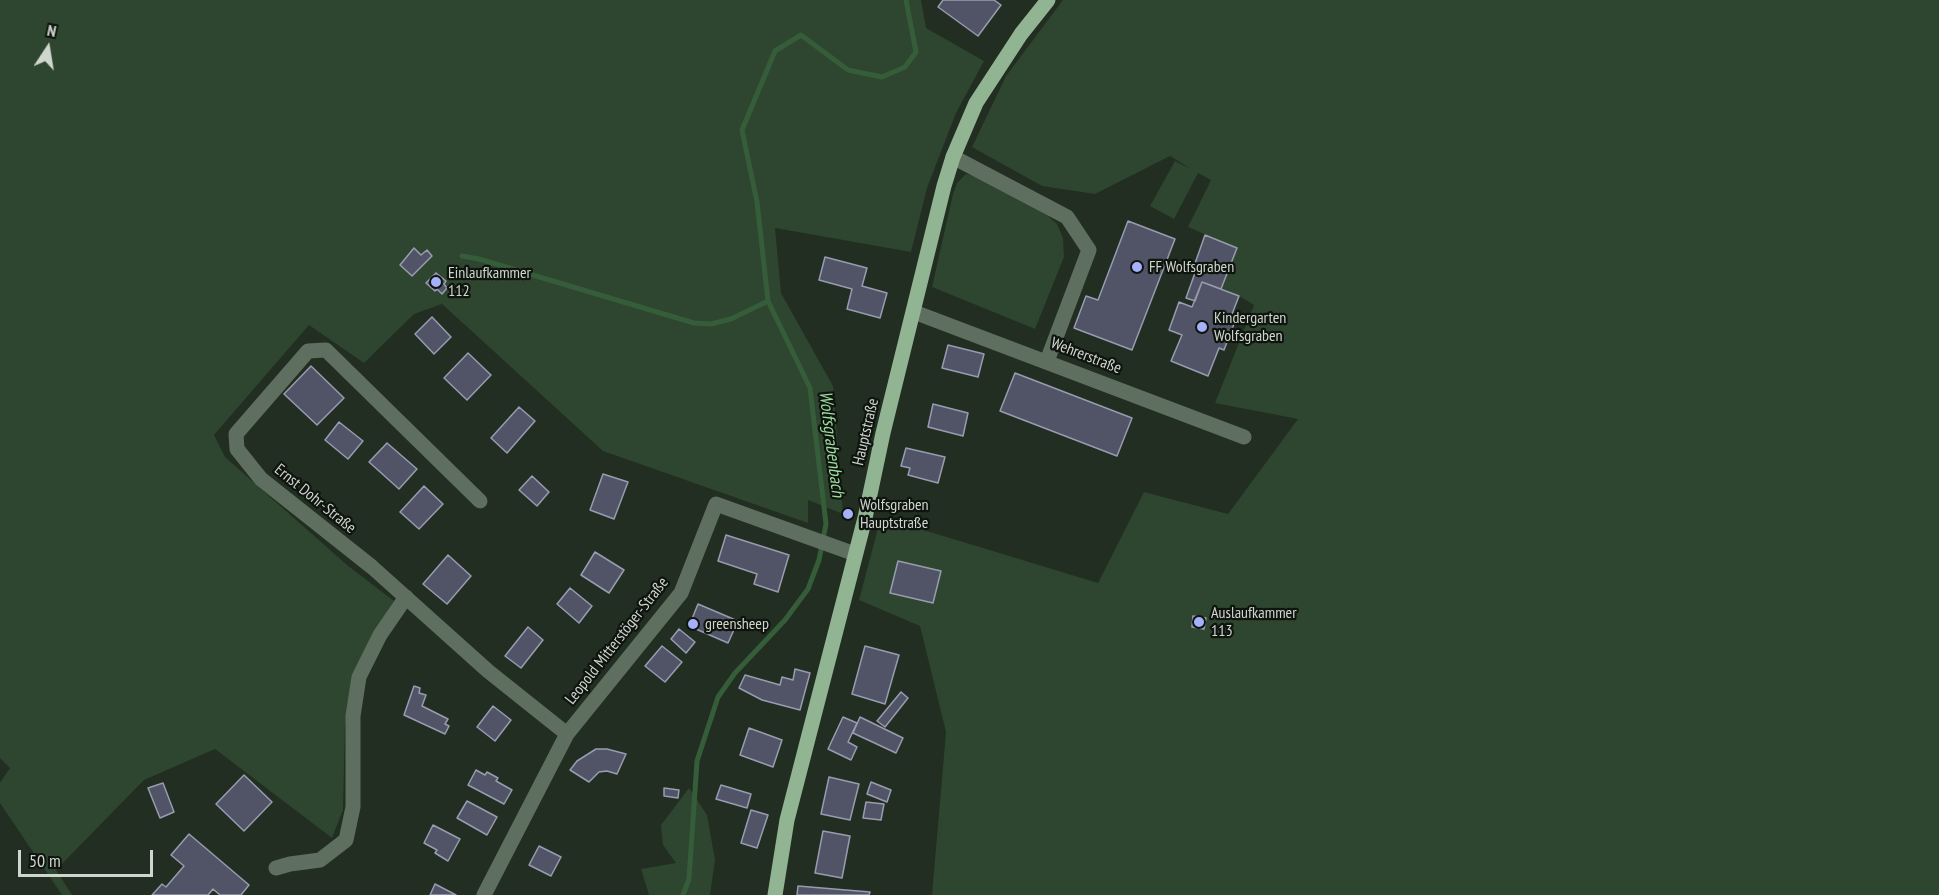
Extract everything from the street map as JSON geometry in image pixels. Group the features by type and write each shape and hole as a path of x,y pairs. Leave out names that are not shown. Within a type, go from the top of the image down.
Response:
{"main road":[{"name":"Hauptstraße","path":"775,895 788,820 941,197 953,157 976,104 990,79 1047,0"}],"street":[{"path":"953,157 1067,216 1089,250 1047,361"},
{"name":"Wehrerstraße","path":"914,312 1244,437"},
{"name":"Ernst Dohr-Straße","path":"480,501 326,350 308,351 236,434 237,449 261,479 372,567 488,671 567,734"},
{"name":"Leopold Mitterstöger-Straße","path":"484,895 567,734 681,593 716,504 855,554"},
{"path":"276,868 320,861 346,840 353,807 353,716 359,677 380,635 406,597"}],"green space":[{"path":"0,0 921,0 926,28 984,61 956,113 927,188 911,252 775,228 781,293 833,386 843,514 808,500 808,523 603,451 442,304 414,314 364,363 309,325 214,435 225,457 347,565 394,601 352,674 345,727 343,810 332,838 215,749 144,780 56,870 72,895 62,895 0,803 0,783 10,768 0,758"},
{"path":"1063,0 1939,0 1939,895 932,895 946,732 920,626 859,600 881,517 1098,583 1144,492 1228,514 1298,419 1215,403 1254,305 1221,289 1237,248 1188,227 1211,180 1198,173 1174,219 1150,206 1175,161 1191,169 1170,156 1095,194 1042,186 972,147 1006,76"},
{"path":"966,174 980,177 1046,214 1057,224 1063,238 1064,257 1035,329 932,287 953,194 957,183"},
{"path":"689,788 707,815 715,860 710,895 649,895 641,869 676,863 663,845 661,825"}],"building":[{"path":"943,0 994,0 1001,5 978,36 938,7"},
{"name":"FF Wolfsgraben","path":"1128,221 1175,239 1132,350 1074,328 1086,296 1098,300"},
{"path":"1205,235 1237,248 1221,289 1202,282 1195,301 1186,298"},
{"path":"414,248 421,255 427,250 432,256 412,276 400,265"},
{"path":"825,257 867,268 862,286 887,293 880,318 847,309 852,289 819,280"},
{"name":"Einlaufkammer 112","path":"436,273 446,281 444,284 447,288 442,294 426,283"},
{"name":"Kindergarten Wolfsgraben","path":"1202,282 1239,296 1229,322 1234,324 1224,350 1219,348 1208,376 1171,361 1182,335 1169,330 1179,302 1192,307"},
{"path":"432,317 451,337 434,354 415,334"},
{"path":"948,345 984,354 978,377 942,368"},
{"path":"468,353 491,375 467,400 444,378"},
{"path":"311,366 344,398 317,425 284,394"},
{"path":"1015,373 1132,418 1117,456 1000,411"},
{"path":"933,404 968,413 963,436 928,427"},
{"path":"519,407 535,421 507,453 491,438"},
{"path":"339,422 363,441 348,459 325,440"},
{"path":"387,443 417,469 399,489 369,462"},
{"path":"906,448 945,457 938,483 908,475 910,468 901,466"},
{"path":"603,474 628,482 614,519 590,510"},
{"path":"532,476 549,492 537,506 519,490"},
{"path":"424,486 443,504 419,529 400,512"},
{"path":"726,535 789,555 778,592 754,584 757,574 718,561"},
{"path":"595,552 624,570 609,593 581,575"},
{"path":"448,555 471,576 447,604 423,584"},
{"path":"898,561 941,571 933,603 890,593"},
{"path":"570,588 592,606 579,623 557,604"},
{"path":"698,604 738,621 728,643 689,626"},
{"name":"Auslaufkammer 113","path":"1193,616 1206,618 1204,629 1192,627"},
{"path":"528,627 543,640 521,668 505,656"},
{"path":"679,629 695,642 686,653 671,639"},
{"path":"662,646 682,662 665,682 645,666"},
{"path":"865,646 899,655 885,704 852,694"},
{"path":"795,669 810,673 800,710 762,700 739,688 745,675 780,685 782,677 793,680"},
{"path":"414,686 420,688 419,693 426,695 422,706 448,719 445,724 449,726 445,734 404,715"},
{"path":"901,692 908,698 885,727 877,721"},
{"path":"493,706 511,720 495,741 477,727"},
{"path":"843,717 857,723 848,742 857,747 851,760 828,749"},
{"path":"860,717 903,738 896,753 853,733"},
{"path":"749,728 782,740 773,767 740,755"},
{"path":"596,749 607,749 626,754 617,774 607,771 599,772 589,782 570,770 577,761"},
{"path":"476,770 485,775 487,772 498,778 496,781 512,790 504,804 468,785"},
{"path":"244,775 272,802 244,831 216,804"},
{"path":"829,777 859,784 850,820 821,814"},
{"path":"871,782 891,790 887,802 867,794"},
{"path":"163,783 174,812 160,818 148,788"},
{"path":"721,785 751,794 747,808 716,799"},
{"path":"664,788 679,790 678,798 664,796"},
{"path":"467,801 497,817 487,835 457,818"},
{"path":"866,802 884,804 881,820 863,818"},
{"path":"751,810 768,815 757,848 741,843"},
{"path":"433,825 460,839 448,861 435,853 437,850 424,843"},
{"path":"823,831 850,836 842,878 815,873"},
{"path":"189,834 249,885 241,895 220,895 213,889 208,895 152,895 162,884 166,887 184,866 171,855"},
{"path":"539,846 561,857 551,876 529,865"},
{"path":"435,884 456,895 430,895"},
{"path":"798,886 870,892 869,895 797,895"}],"waterway":[{"name":"Wolfsgrabenbach","path":"683,895 689,879 697,761 718,697 735,673 785,620 808,589 819,560 826,524 810,388 768,301 757,202 742,130 775,51 801,35 848,70 882,77 905,67 916,52 906,0"},
{"path":"462,256 479,259 694,323 711,324 731,319 768,301"}],"place":[{"name":"FF Wolfsgraben","path":"1137,267"},
{"name":"Einlaufkammer 112","path":"436,282"},
{"name":"Kindergarten Wolfsgraben","path":"1202,327"},
{"name":"Wolfsgraben Hauptstraße","path":"848,514"},
{"name":"Auslaufkammer 113","path":"1199,622"},
{"name":"greensheep","path":"693,624"}]}
